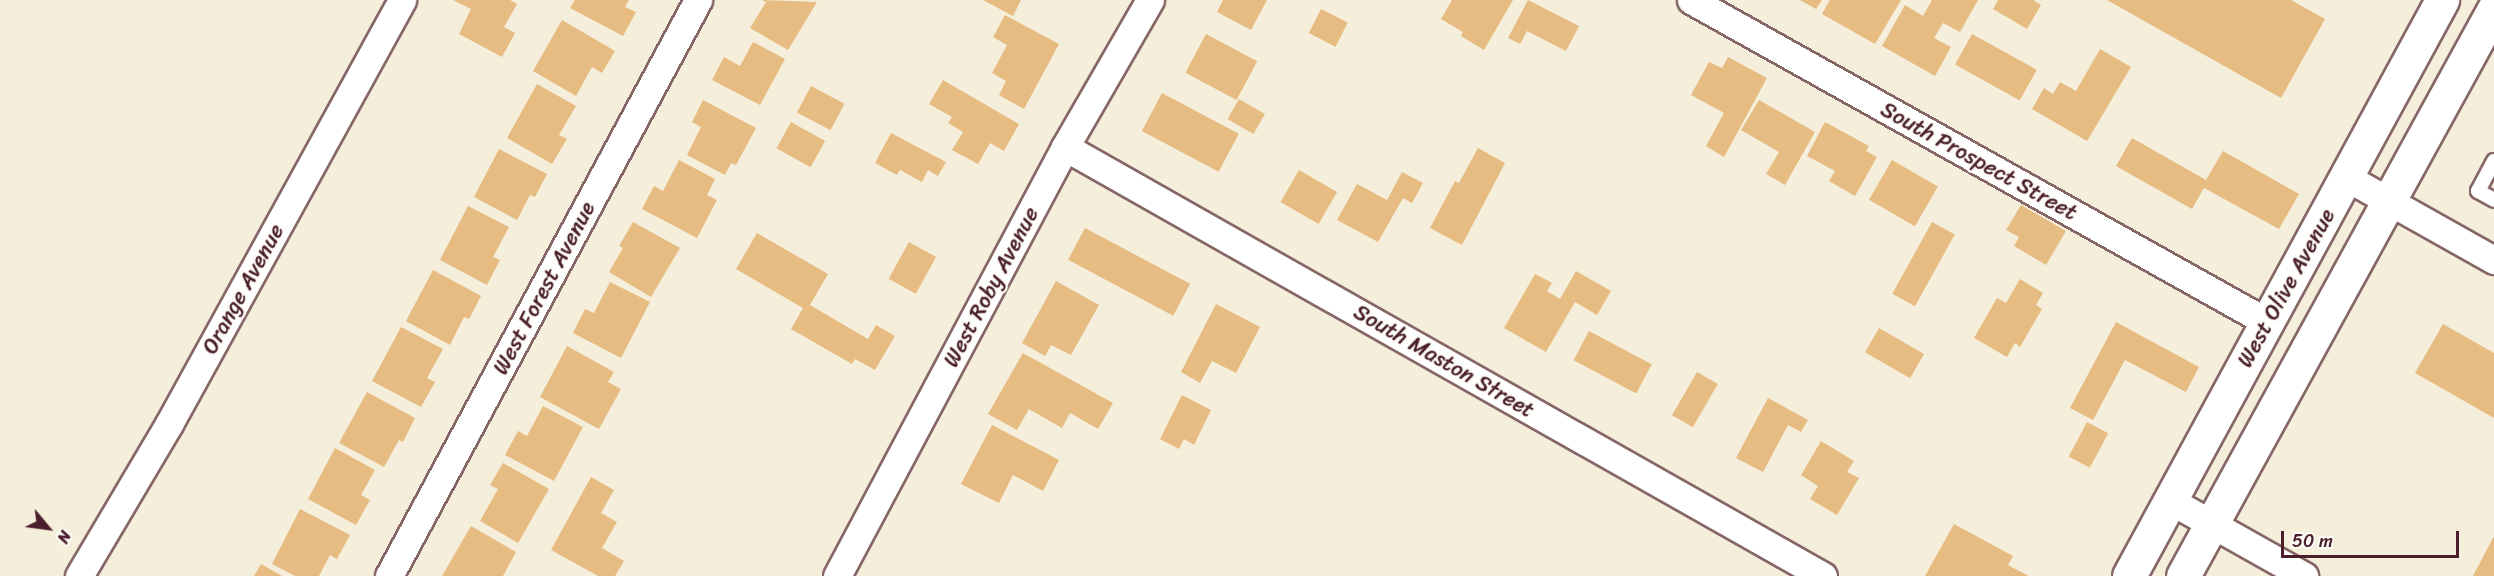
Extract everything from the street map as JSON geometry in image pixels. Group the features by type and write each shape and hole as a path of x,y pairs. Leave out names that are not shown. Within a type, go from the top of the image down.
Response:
{"main road":[{"name":"West Olive Avenue","path":"2129,576 2442,0"},
{"path":"2183,576 2494,9"}],"street":[{"name":"Orange Avenue","path":"79,576 169,424 402,0"},
{"name":"West Forest Avenue","path":"389,576 698,0"},
{"name":"West Roby Avenue","path":"837,576 1065,147 1150,0"},
{"name":"South Prospect Street","path":"1691,0 2267,322"},
{"name":"South Maston Street","path":"1065,147 1823,576"},
{"path":"2346,177 2494,260"},
{"path":"2171,501 2304,576"}],"lane":[{"path":"2494,161 2478,191 2494,200"}],"building":[{"path":"453,0 510,0 517,4 504,27 515,33 502,57 459,34 471,9"},
{"path":"575,0 629,0 625,7 636,12 623,36 570,8"},
{"path":"762,0 817,2 788,50 750,28 766,2"},
{"path":"983,0 1021,0 1013,16"},
{"path":"1223,0 1267,0 1251,30 1217,12"},
{"path":"1452,0 1513,0 1484,50 1461,36 1463,32 1441,19"},
{"path":"1528,0 1579,26 1566,51 1527,31 1520,44 1508,38"},
{"path":"1800,0 1822,0 1816,9"},
{"path":"1830,0 1901,0 1875,44 1822,14"},
{"path":"1932,0 1978,0 1960,32 1943,23 1934,38 1951,47 1935,76 1882,46 1905,5 1923,16"},
{"path":"1998,0 2033,0 2041,5 2027,29 1993,9"},
{"path":"2107,0 2291,0 2325,19 2281,98"},
{"path":"1321,9 1348,23 1335,47 1309,33"},
{"path":"1005,15 1059,44 1024,109 999,95 1006,81 992,73 1007,45 993,37"},
{"path":"562,20 615,51 602,73 592,67 576,96 533,71"},
{"path":"1206,34 1257,61 1237,100 1185,73"},
{"path":"1972,34 2037,70 2020,100 1955,65"},
{"path":"753,42 785,59 760,105 712,80 724,57 740,66"},
{"path":"2100,49 2131,67 2087,141 2032,109 2044,88 2053,94 2060,82 2076,91"},
{"path":"1728,57 1767,78 1724,157 1706,146 1724,113 1691,95 1709,62 1722,68"},
{"path":"943,80 1019,124 1004,151 990,143 978,164 952,150 963,132 948,123 952,117 929,104"},
{"path":"537,84 576,106 559,135 567,139 552,164 507,138"},
{"path":"811,86 845,104 830,130 797,112"},
{"path":"1162,93 1239,134 1219,172 1142,131"},
{"path":"1239,99 1265,114 1253,134 1228,119"},
{"path":"703,100 756,128 736,165 731,163 725,175 687,155 701,127 692,122"},
{"path":"1759,100 1815,132 1785,185 1766,174 1779,152 1741,130"},
{"path":"791,122 825,141 811,167 776,148"},
{"path":"1825,122 1869,146 1866,151 1877,157 1855,196 1829,181 1835,171 1807,156"},
{"path":"891,133 946,162 938,176 928,170 922,182 900,170 897,175 875,163"},
{"path":"2132,138 2206,180 2223,151 2299,194 2279,229 2204,188 2192,209 2116,166"},
{"path":"1478,148 1505,163 1462,245 1430,228 1455,181 1459,183"},
{"path":"499,149 547,174 535,197 530,195 517,220 474,197"},
{"path":"679,160 715,179 707,195 717,200 697,238 642,209 654,186 663,191"},
{"path":"1892,160 1938,186 1915,226 1869,200"},
{"path":"1299,170 1337,192 1319,224 1280,202"},
{"path":"1402,172 1423,183 1412,203 1403,198 1378,242 1337,220 1357,184 1387,200"},
{"path":"2021,205 2066,231 2046,265 2014,246 2019,237 2006,230"},
{"path":"468,206 509,227 493,257 500,260 487,285 440,260"},
{"path":"633,222 680,248 651,297 609,272 623,248 619,246"},
{"path":"1932,222 1955,235 1915,306 1892,294"},
{"path":"1085,228 1190,284 1173,316 1068,260"},
{"path":"757,233 828,274 810,305 868,339 876,325 895,336 875,370 855,359 852,364 791,329 803,308 736,269"},
{"path":"909,242 936,257 916,294 889,279"},
{"path":"433,270 481,296 469,319 464,317 450,345 406,321"},
{"path":"1576,271 1611,291 1597,315 1575,302 1546,352 1504,328 1535,274 1552,283 1547,291 1560,299"},
{"path":"2020,279 2043,293 2036,305 2042,309 2020,347 2015,343 2007,357 1974,338 1997,298 2006,303"},
{"path":"1056,281 1099,305 1071,355 1051,345 1045,356 1022,343"},
{"path":"610,282 650,302 621,358 573,333 585,309 594,313"},
{"path":"1216,304 1260,327 1236,373 1212,361 1200,383 1181,372"},
{"path":"2116,322 2199,367 2186,392 2125,360 2093,420 2070,408"},
{"path":"2443,324 2494,353 2494,418 2415,373"},
{"path":"401,327 443,349 427,378 435,382 421,407 372,381"},
{"path":"1879,328 1924,354 1910,378 1865,352"},
{"path":"1589,331 1652,364 1636,393 1574,360"},
{"path":"567,346 614,372 608,382 621,389 599,429 540,397"},
{"path":"1023,353 1113,403 1098,429 1070,413 1062,428 1029,409 1017,430 988,414"},
{"path":"1697,372 1718,384 1693,427 1672,415"},
{"path":"367,392 415,418 403,442 399,440 384,467 339,443"},
{"path":"1182,395 1211,410 1194,445 1184,439 1179,449 1160,439"},
{"path":"1768,398 1808,420 1801,432 1788,425 1763,472 1736,458"},
{"path":"543,406 583,427 554,481 505,455 518,431 527,436"},
{"path":"2087,422 2108,433 2090,468 2069,456"},
{"path":"992,425 1059,460 1043,491 1013,475 999,503 961,484"},
{"path":"1821,441 1854,461 1847,472 1859,478 1837,515 1810,499 1818,486 1801,475"},
{"path":"335,448 375,470 361,495 370,500 356,525 308,499"},
{"path":"503,463 549,489 518,543 480,521 498,489 490,485"},
{"path":"591,477 614,490 601,513 617,522 602,548 624,561 615,576 598,576 551,550"},
{"path":"300,509 350,535 337,559 330,555 319,576 295,576 272,564"},
{"path":"1954,524 2013,556 2008,565 2029,576 1925,576"},
{"path":"471,526 516,552 503,576 442,576"},
{"path":"2494,536 2494,576 2473,576"},
{"path":"261,564 282,576 254,576"}]}
